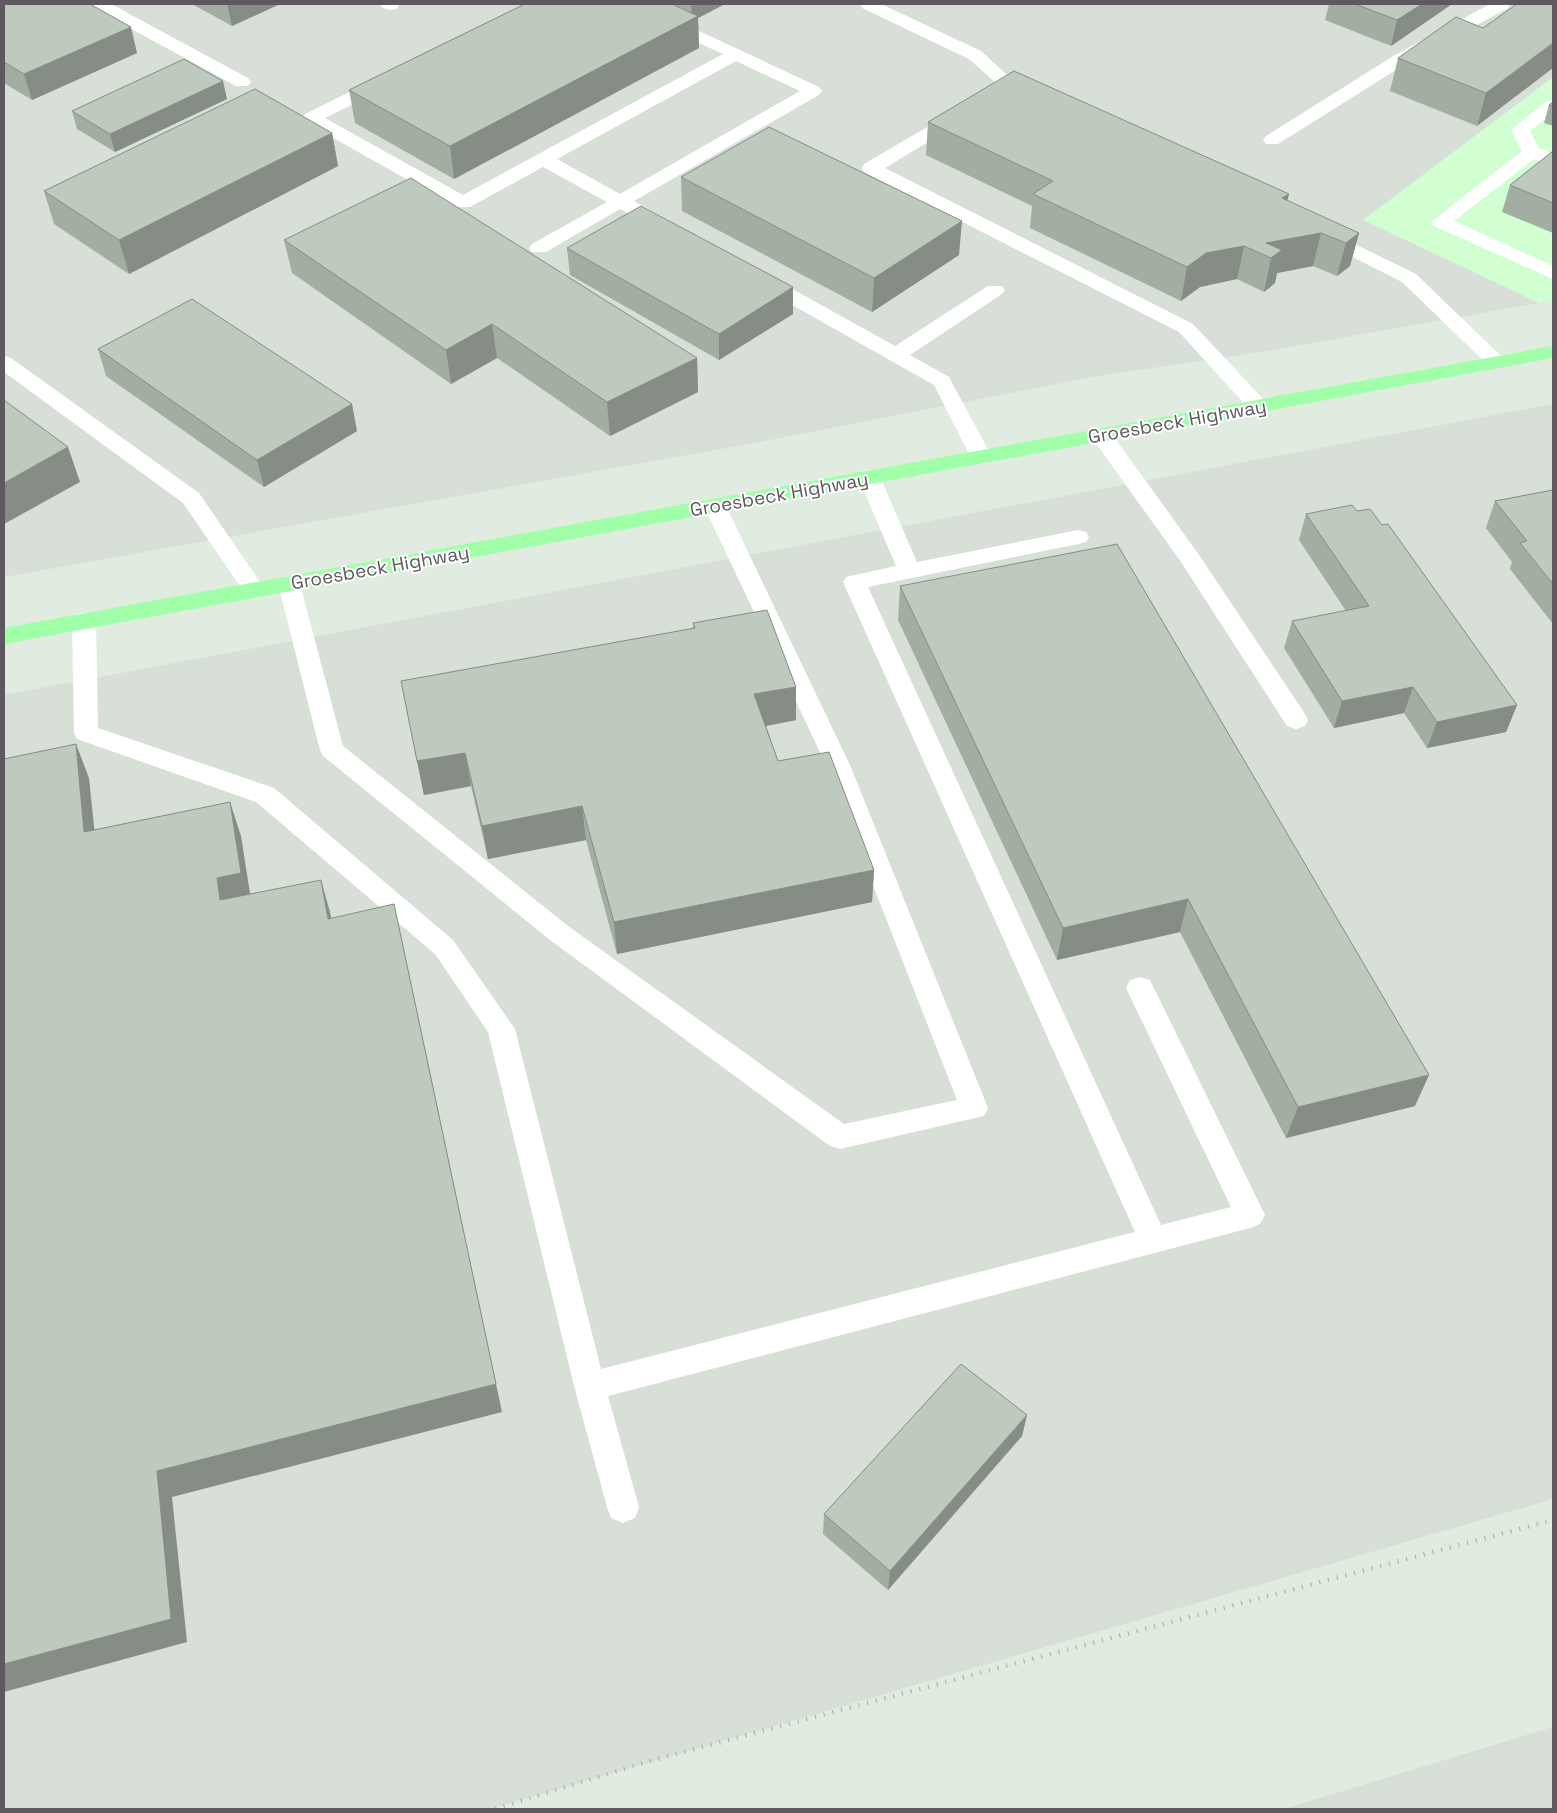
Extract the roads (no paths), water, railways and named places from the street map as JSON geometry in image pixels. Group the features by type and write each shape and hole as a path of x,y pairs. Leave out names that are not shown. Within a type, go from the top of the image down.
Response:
{"main road":[{"name":"Groesbeck Highway","path":"4,636 1553,352"}],"lane":[{"path":"100,4 242,82"},
{"path":"539,248 813,91 628,4"},
{"path":"868,4 975,55 1002,91 1027,94"},
{"path":"1272,140 1401,59 1502,4"},
{"path":"400,74 311,118 463,203 736,54"},
{"path":"1553,104 1520,130 1532,152 1553,161"},
{"path":"969,110 871,168 1186,328 1258,406"},
{"path":"1532,152 1441,222 1553,273"},
{"path":"543,159 681,236"},
{"path":"1301,224 1409,278 1496,362"},
{"path":"750,274 942,381 981,457"},
{"path":"896,354 995,290"},
{"path":"4,362 191,498 254,590"},
{"path":"1101,435 1189,558 1296,720"},
{"path":"868,477 910,571"},
{"path":"289,584 332,750 559,933 840,1137 974,1108 838,765 715,506"},
{"path":"1078,537 854,582 1154,1241"},
{"path":"84,622 86,733 265,795 444,947 501,1029 590,1386 623,1507"},
{"path":"590,1386 1250,1215 1140,988"}],"railway":[{"path":"495,1809 650,1761 1553,1520"}]}
